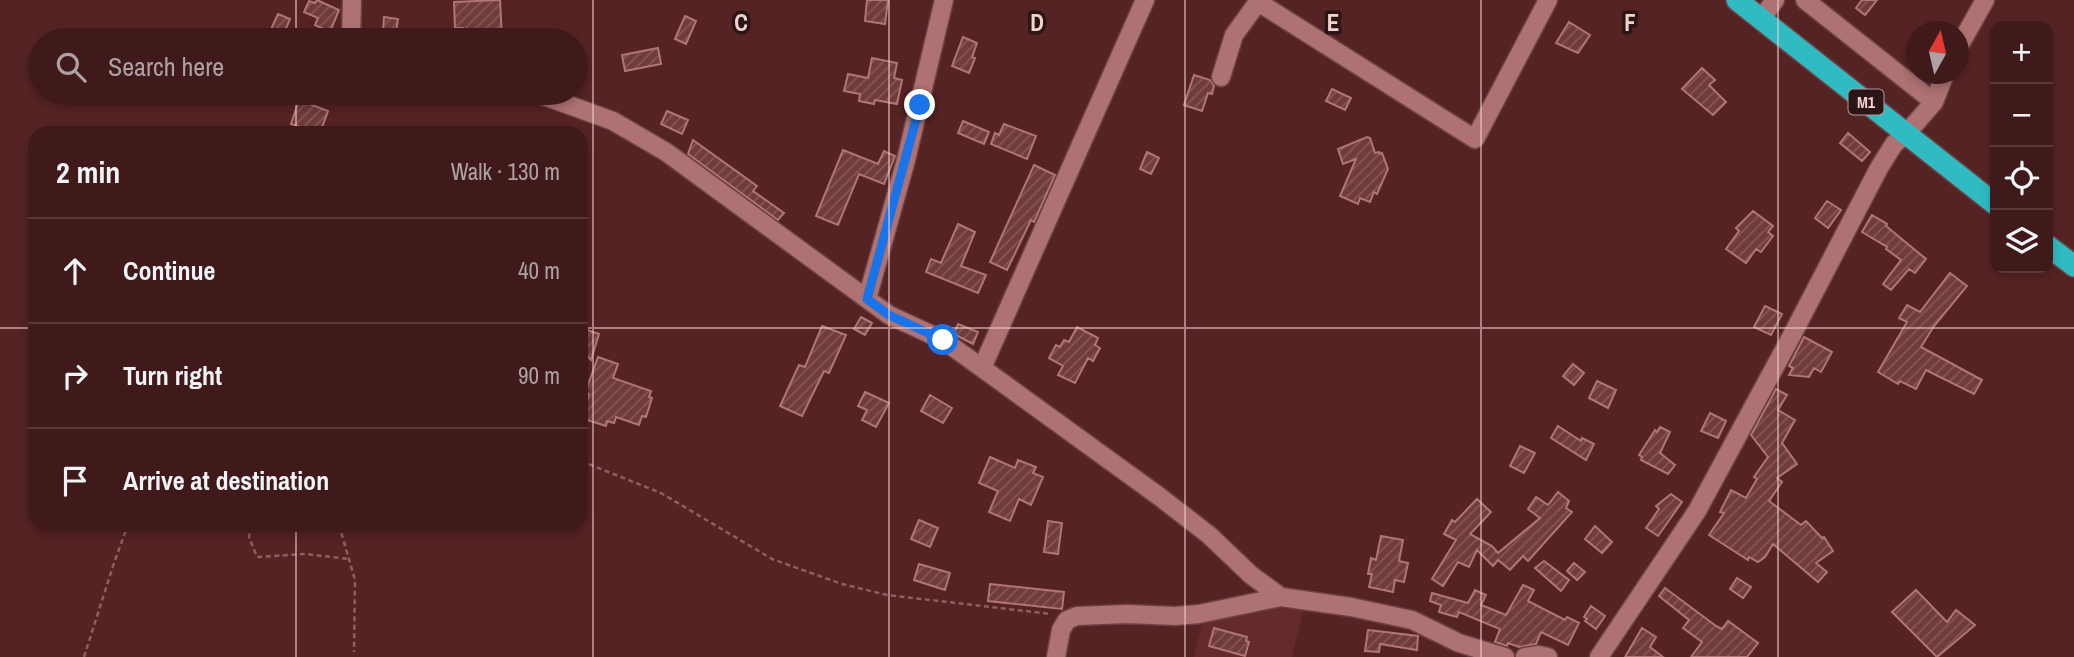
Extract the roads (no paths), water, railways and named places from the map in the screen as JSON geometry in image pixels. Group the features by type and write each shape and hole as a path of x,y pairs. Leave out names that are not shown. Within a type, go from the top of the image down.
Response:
{"highway":[{"name":"M1","path":"1737,0 1990,200"},
{"path":"2053,250 2074,266"}],"street":[{"path":"351,28 352,0"},
{"path":"867,299 906,160 944,0"},
{"path":"982,368 1145,0"},
{"path":"1221,77 1234,35 1258,2 1475,139 1548,0"},
{"path":"1761,19 1775,0"},
{"path":"1805,0 1934,102"},
{"path":"1969,28 1985,0"},
{"path":"1599,657 1697,511 1879,168 1894,144 1934,102 1941,84"},
{"path":"569,105 613,121 666,152 889,315 943,340 1160,497 1209,535 1251,575 1281,597"},
{"path":"1056,657 1061,630 1067,620 1077,616 1199,614 1281,597 1352,607 1412,620 1459,643 1505,657"},
{"path":"1525,657 1548,657"}]}
